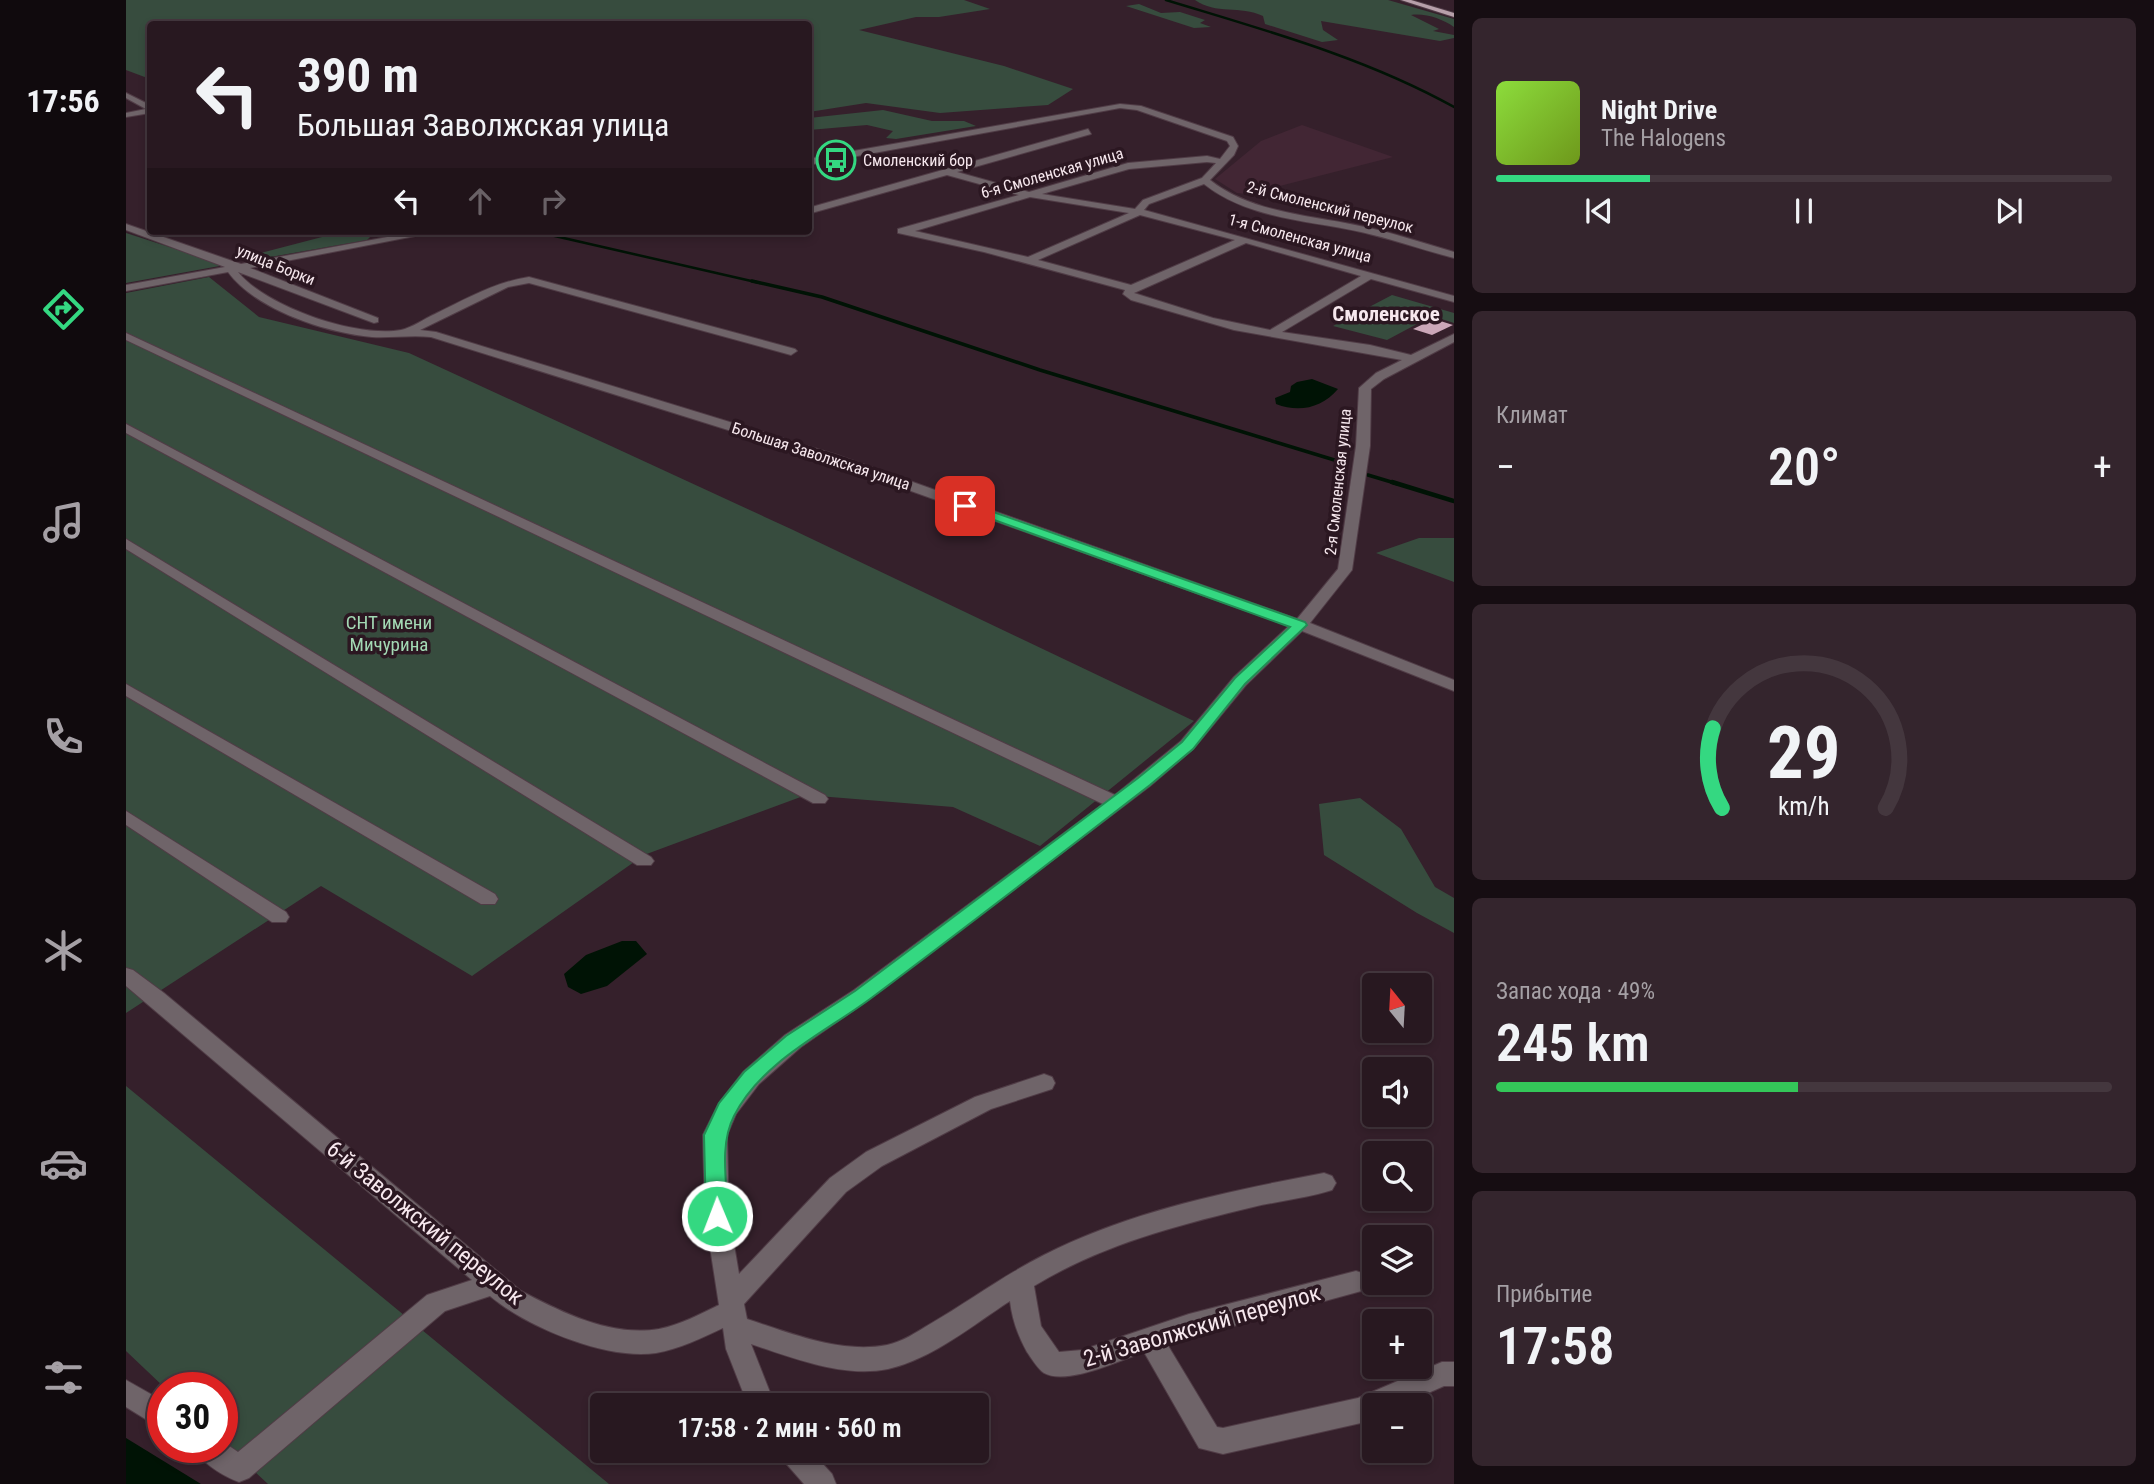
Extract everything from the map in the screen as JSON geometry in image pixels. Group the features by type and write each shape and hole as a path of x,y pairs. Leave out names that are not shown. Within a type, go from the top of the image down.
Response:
{"main road":[{"path":"1404,0 1454,15"}],"street":[{"path":"126,95 147,107"},
{"path":"812,161 1120,106 1138,107 1230,139 1234,146 1205,180 1146,202 1136,214 1030,260"},
{"path":"126,115 147,110"},
{"path":"812,210 1088,132"},
{"name":"6-я Смоленская улица","path":"1030,260 898,233 1128,166 1207,159 1223,162"},
{"name":"1-я Смоленская улица","path":"950,173 1031,195 1136,214 1158,215 1454,299"},
{"name":"2-й Смоленский переулок","path":"1205,180 1221,194 1253,205 1364,229 1454,255"},
{"name":"улица Борки","path":"126,227 147,234"},
{"name":"улица Борки","path":"149,235 237,266 374,320"},
{"path":"384,235 391,239"},
{"path":"126,288 414,235"},
{"path":"1244,240 1132,289 1128,294 1234,327 1381,350 1414,359"},
{"path":"1030,260 1132,289"},
{"name":"Большая Заволжская улица","path":"237,266 233,272 239,282 273,305 313,319 365,332 408,331 432,334 832,458 1300,625 1454,685"},
{"path":"1274,332 1310,313 1371,274"},
{"path":"408,331 505,284 529,280 791,351"},
{"path":"1438,295 1454,287"},
{"path":"126,336 1116,803"},
{"name":"2-я Смоленская улица","path":"1300,625 1345,570 1363,446 1365,388 1380,376 1454,337"},
{"path":"126,428 819,799"},
{"path":"126,543 644,860"},
{"path":"756,1393 739,1349 717,1216 715,1135 727,1109 751,1077 793,1041 861,995 1116,803 1187,746 1240,681 1300,625"},
{"path":"126,689 488,899"},
{"path":"126,817 279,918"},
{"name":"6-й Заволжский переулок","path":"126,975 512,1299 554,1321 625,1340 655,1341 686,1333 733,1313"},
{"path":"733,1313 838,1185 874,1159 983,1103 1044,1083"},
{"path":"733,1313 804,1350 846,1357 882,1358 924,1341 1068,1255 1201,1207 1324,1183"},
{"name":"2-й Заволжский переулок","path":"1021,1282 1025,1320 1037,1348 1053,1364 1082,1362 1189,1325 1356,1282"},
{"path":"231,1463 239,1469 436,1304 495,1284"},
{"path":"1150,1339 1200,1427 1209,1439 1223,1441 1361,1410 1442,1374 1454,1374"},
{"path":"126,1392 147,1406"},
{"path":"804,1463 822,1484"}],"shaded area":[{"path":"1302,125 1393,157 1248,194 1237,193 1215,179 1261,141"},
{"path":"1312,379 1338,389 1325,401 1310,407 1293,408 1276,404 1275,398 1290,392 1291,386"},
{"path":"622,941 636,941 647,954 607,986 581,994 568,987 564,974 586,955"},
{"path":"126,1438 147,1451 147,1463 167,1463 201,1484 126,1484"}],"green space":[{"path":"126,0 964,0 990,9 939,17 916,17 859,30 1004,66 1073,89 1048,105 940,113 866,103 812,112 812,21 147,21 147,78 126,70"},
{"path":"1195,0 1388,0 1454,19 1454,27 1434,17 1411,15 1439,29 1433,31 1454,35 1454,38 1440,41 1321,21 1323,30 1338,40 1322,42 1265,24 1263,16 1254,13 1220,9"},
{"path":"1139,4 1161,13 1180,12 1205,20 1200,23 1211,27 1194,28 1126,6"},
{"path":"883,110 932,121 964,121 976,126 896,139 886,138 893,131 867,125 812,130 812,118"},
{"path":"126,233 225,265 126,283"},
{"path":"330,235 372,235 367,240 259,259 245,257"},
{"name":"СНТ имени Мичурина","path":"209,277 259,317 409,353 791,529 1194,721 1040,846 953,807 806,795 644,855 472,976 321,886 126,1013 126,293"},
{"path":"1392,295 1454,313 1454,323 1432,316 1387,340 1333,326"},
{"path":"1419,538 1454,538 1454,582 1376,553"},
{"path":"1360,798 1401,829 1435,887 1454,898 1454,933 1324,855 1319,804"},
{"path":"126,1086 609,1484 268,1484 238,1456 238,1372 148,1372 126,1351"}],"building":[{"path":"1434,319 1453,325 1432,335 1413,329"}],"waterway":[{"path":"1166,0 1349,59 1385,73 1454,107"},
{"path":"550,235 760,283"},
{"path":"752,281 822,297 1040,370 1341,462"},
{"path":"1368,475 1398,484"},
{"path":"1392,482 1454,501"}],"place":[{"name":"Смоленский бор","path":"836,160"}],"district":[{"name":"Смоленское","path":"1386,314"}],"route":[{"path":"717,1216 715,1135 727,1109 751,1077 793,1041 861,995 1144,782 1187,746 1240,681 1300,625 965,506"}]}
